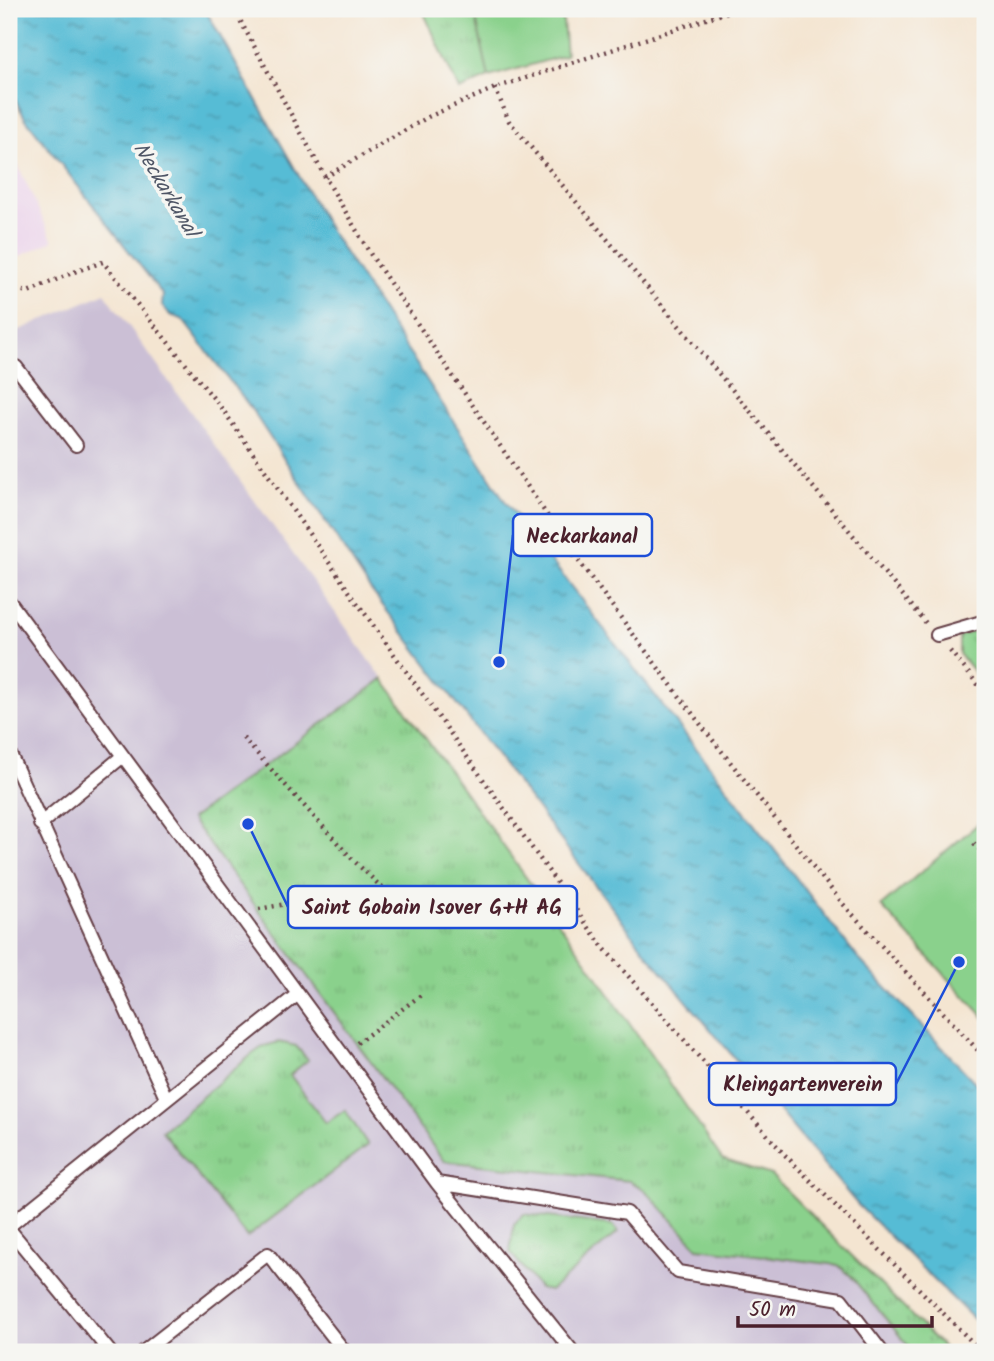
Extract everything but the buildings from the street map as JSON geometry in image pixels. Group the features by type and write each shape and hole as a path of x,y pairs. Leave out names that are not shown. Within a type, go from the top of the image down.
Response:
{"lane":[{"path":"9,372 16,367 76,445"},
{"path":"9,601 437,1183 573,1352"},
{"path":"937,635 985,621"},
{"path":"9,752 166,1098"},
{"path":"40,824 123,756"},
{"path":"110,1352 9,1227 298,994"},
{"path":"437,1183 627,1213 678,1272 841,1299 882,1352"},
{"path":"143,1352 268,1254 345,1352"}],"path":[{"path":"234,9 370,255 558,532 655,664 843,904 985,1058"},
{"path":"325,177 429,117 495,88 737,9"},
{"path":"495,88 509,121 985,693"},
{"path":"9,288 28,292 103,262 223,410 345,587 603,946 784,1154 982,1352"},
{"path":"238,913 334,895 369,893 397,902 353,860 243,738"},
{"path":"974,844 985,856"},
{"path":"342,1055 421,995"}],"shaded area":[{"path":"9,146 53,241 9,261"},
{"path":"105,293 592,969 722,1159 771,1175 948,1352 9,1352 9,326 13,333"}],"green space":[{"path":"422,9 474,9 489,77 459,90"},
{"path":"474,9 562,9 566,55 489,77"},
{"path":"985,628 985,685 959,654 959,636"},
{"path":"383,679 592,969 722,1159 771,1175 948,1352 913,1352 850,1275 838,1265 698,1248 645,1190 629,1181 444,1161 191,819"},
{"path":"985,818 985,1018 881,906"},
{"path":"279,1042 296,1046 308,1060 290,1075 326,1123 345,1110 368,1145 247,1237 162,1131 251,1055 264,1046"},
{"path":"524,1214 613,1225 618,1232 550,1291 540,1289 510,1252 514,1224"}],"water":[{"path":"9,9 205,9 326,224 505,501 858,958 985,1093 985,1330 858,1205 648,955 368,586 250,407 182,319 170,315 162,305 163,295 25,118 9,88"}],"place":[{"name":"Neckarkanal","path":"499,662"},
{"name":"Saint Gobain Isover G+H AG","path":"248,824"},
{"name":"Kleingartenverein","path":"959,962"}]}
